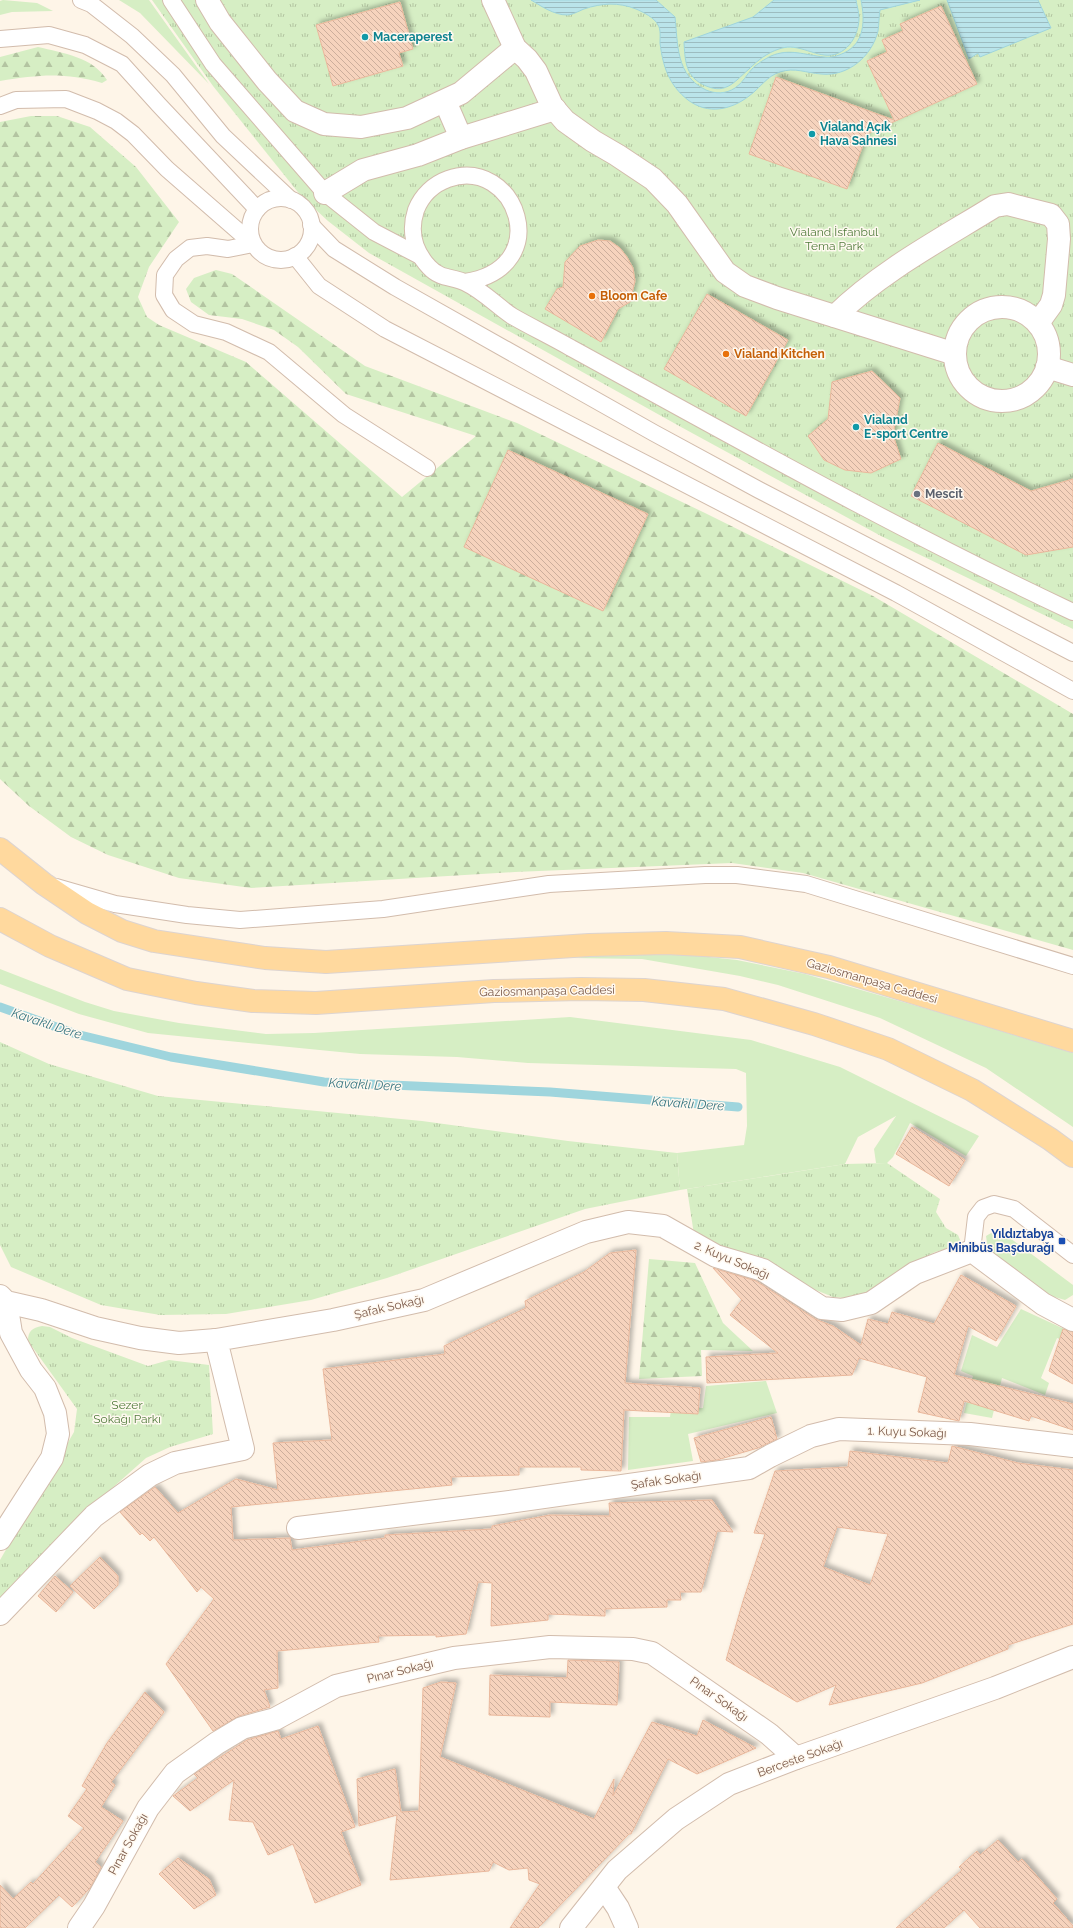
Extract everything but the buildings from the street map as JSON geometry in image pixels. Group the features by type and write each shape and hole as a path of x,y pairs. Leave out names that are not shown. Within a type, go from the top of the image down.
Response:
{"main road":[{"name":"Gaziosmanpaşa Caddesi","path":"0,848 44,884 88,913 122,931 154,941 265,958 326,962 589,945 666,944 740,947 829,967 1073,1042"},
{"name":"Gaziosmanpaşa Caddesi","path":"0,919 50,946 127,979 196,993 253,1001 316,1003 494,991 581,989 644,990 724,999 814,1024 888,1049 972,1090 1050,1139 1073,1156"}],"street":[{"path":"207,0 220,22 267,81 295,111 324,124 361,127 407,118 461,93 515,48"},
{"path":"493,0 515,48 528,59 536,71 555,109 565,121 593,141 653,179 677,204 725,272 746,286 777,298 955,354"},
{"path":"445,101 461,138"},
{"path":"325,193 364,170 418,155 461,138 555,109"},
{"path":"835,316 855,297 884,276 995,206 1008,204 1051,215 1058,224 1059,239 1054,295 1051,305 1038,323"},
{"path":"996,306 1012,307 1026,313 1038,323 1046,336 1049,352 1047,367 1040,382 1030,393 1015,400 1000,401 984,398 971,390 961,378 955,363 954,348 959,332 968,320 981,311 996,306"},
{"path":"1047,367 1073,375"},
{"name":"Şafak Sokağı","path":"3,1299 95,1328 140,1338 179,1343 216,1340 333,1320 424,1300 593,1231 628,1222 662,1226"},
{"name":"2. Kuyu Sokağı","path":"662,1226 709,1253 764,1270 822,1308 842,1310 871,1303 915,1273 972,1251"},
{"path":"972,1251 1043,1304 1073,1320"},
{"path":"0,1539 52,1458 58,1434 54,1413 45,1388 31,1370 11,1333 3,1299"},
{"path":"0,1614 94,1516 150,1475 175,1464 243,1449 216,1340"},
{"name":"1. Kuyu Sokağı","path":"749,1468 811,1436 840,1429 970,1434 1073,1446"},
{"name":"Şafak Sokağı","path":"298,1528 502,1504 749,1468"},
{"name":"Pınar Sokağı","path":"79,1928 94,1906 148,1808 176,1773 217,1743 242,1728 275,1718 336,1686 454,1658 550,1647 633,1649 652,1653 769,1734 796,1758"},
{"name":"Berceste Sokağı","path":"571,1928 617,1870 676,1819 728,1784 796,1758 995,1688 1073,1657"},
{"path":"604,1887 618,1908 627,1928"}],"lane":[{"path":"0,106 16,100 66,99 116,121 133,134 167,169 253,244 260,252 270,258 280,260 295,256 307,245 311,236 310,217 298,204 223,136 173,75 137,41 91,4 81,0"},
{"path":"171,0 213,64 325,193 374,232 420,256"},
{"path":"0,39 49,35 86,44 122,64 257,209"},
{"path":"456,176 473,176 489,181 503,191 514,206 519,223 518,241 510,258 499,271 483,279 465,282 447,279 431,270 420,256 414,241 413,223 417,207 426,193 440,182 456,176"},
{"path":"253,244 250,234 250,223 260,205 278,197 298,204 325,193"},
{"path":"311,225 334,249 395,287 648,430 759,490 1073,653"},
{"path":"253,244 228,249 207,246 190,248 176,259 165,274 164,295 173,310 194,324 226,332 269,352 344,415 427,468"},
{"path":"295,256 319,286 385,329 896,593 1073,691"},
{"path":"465,282 511,315 782,464 994,575 1073,612"},
{"path":"44,884 115,904 187,915 240,920 383,910 548,884 737,874 806,884 1073,966"},
{"path":"972,1251 976,1217 983,1208 994,1204 1014,1209 1073,1255"}],"green space":[{"path":"119,0 149,0 209,84 140,13"},
{"name":"Vialand İsfanbul Tema Park","path":"152,0 1073,0 1073,629 881,536 681,427 369,253 328,221 301,196 213,86"},
{"path":"0,1 37,3 53,11 12,12 0,15"},
{"path":"38,47 67,54 86,61 101,72 107,80 102,83 75,77 39,76 0,81 0,57"},
{"path":"31,116 57,116 90,127 136,167 179,222 149,267 138,297 147,317 159,325 246,362 402,497 476,436 346,394 298,347 274,330 242,319 209,315 191,302 186,289 194,278 216,270 232,274 365,366 517,423 705,513 873,596 1073,714 1073,950 803,873 732,863 515,872 251,888 179,878 108,855 71,837 29,806 0,779 0,122"},
{"path":"681,954 737,960 805,974 945,1014 1073,1053 1073,1127 986,1068 880,1018 778,985 740,976 642,959 571,958 611,955"},
{"path":"0,969 85,1002 114,1011 179,1023 266,1034 314,1033 570,1017 751,1040 840,1067 979,1136 966,1156 910,1123 893,1157 887,1163 876,1163 874,1149 896,1116 858,1137 845,1164 680,1190 677,1153 744,1145 747,1126 746,1073 736,1069 528,1063 457,1057 360,1054 148,1033 79,1014 0,984"},
{"path":"0,1042 49,1064 158,1096 422,1121 568,1141 677,1153 680,1190 585,1209 387,1278 311,1300 226,1314 160,1315 101,1305 11,1267 0,1245"},
{"path":"887,1163 940,1199 936,1212 946,1228 958,1235 961,1242 953,1247 935,1252 905,1267 886,1284 859,1299 833,1297 695,1241 687,1189 845,1164"},
{"path":"998,1229 1073,1285 1073,1295 1065,1300 1044,1294 992,1256 986,1236"},
{"path":"649,1259 695,1263 723,1323 753,1351 701,1350 702,1376 639,1379"},
{"path":"1021,1309 1073,1333 1073,1344 1057,1338 1041,1378 1049,1383 1045,1395 1002,1378 992,1418 964,1413 973,1376 961,1371 972,1335 997,1347"},
{"name":"Sezer Sokağı Parkı","path":"42,1326 50,1327 72,1338 148,1366 169,1360 209,1365 213,1434 170,1447 146,1458 73,1523 0,1600 0,1560 74,1432 77,1409 28,1341 31,1330"},
{"path":"766,1381 777,1413 688,1434 693,1461 628,1470 629,1417 670,1417 673,1396 679,1408 703,1408 706,1386"}],"water":[{"path":"531,0 656,0 675,17 680,59 689,77 696,84 706,90 720,93 735,88 757,65 769,57 784,52 791,52 830,57 844,53 851,49 860,37 862,30 863,15 861,0 920,0 880,10 878,31 875,40 864,56 849,68 831,74 796,70 780,72 771,76 753,93 735,105 719,109 711,109 696,105 688,100 676,88 665,68 660,43 659,27 654,20 639,10 623,5 610,4 591,7 569,15 562,15 548,10"},
{"path":"774,0 856,0 859,18 853,39 844,50 832,55 818,54 802,49 785,47 759,60 733,83 723,88 717,89 702,84 692,76 687,66 684,42 753,17"},
{"path":"947,0 1038,0 1051,28 980,57 978,53 969,59"}],"waterway":[{"name":"Kavaklı Dere","path":"0,1007 76,1034 171,1057 324,1082 550,1092 738,1107"}],"place":[{"name":"Maceraperest","path":"365,37"},
{"name":"Vialand Açık Hava Sahnesi","path":"812,134"},
{"name":"Bloom Cafe","path":"592,296"},
{"name":"Vialand Kitchen","path":"726,354"},
{"name":"Vialand E-sport Centre","path":"856,427"},
{"name":"Mescit","path":"917,494"},
{"name":"Yıldıztabya Minibüs Başdurağı","path":"1062,1241"}]}
